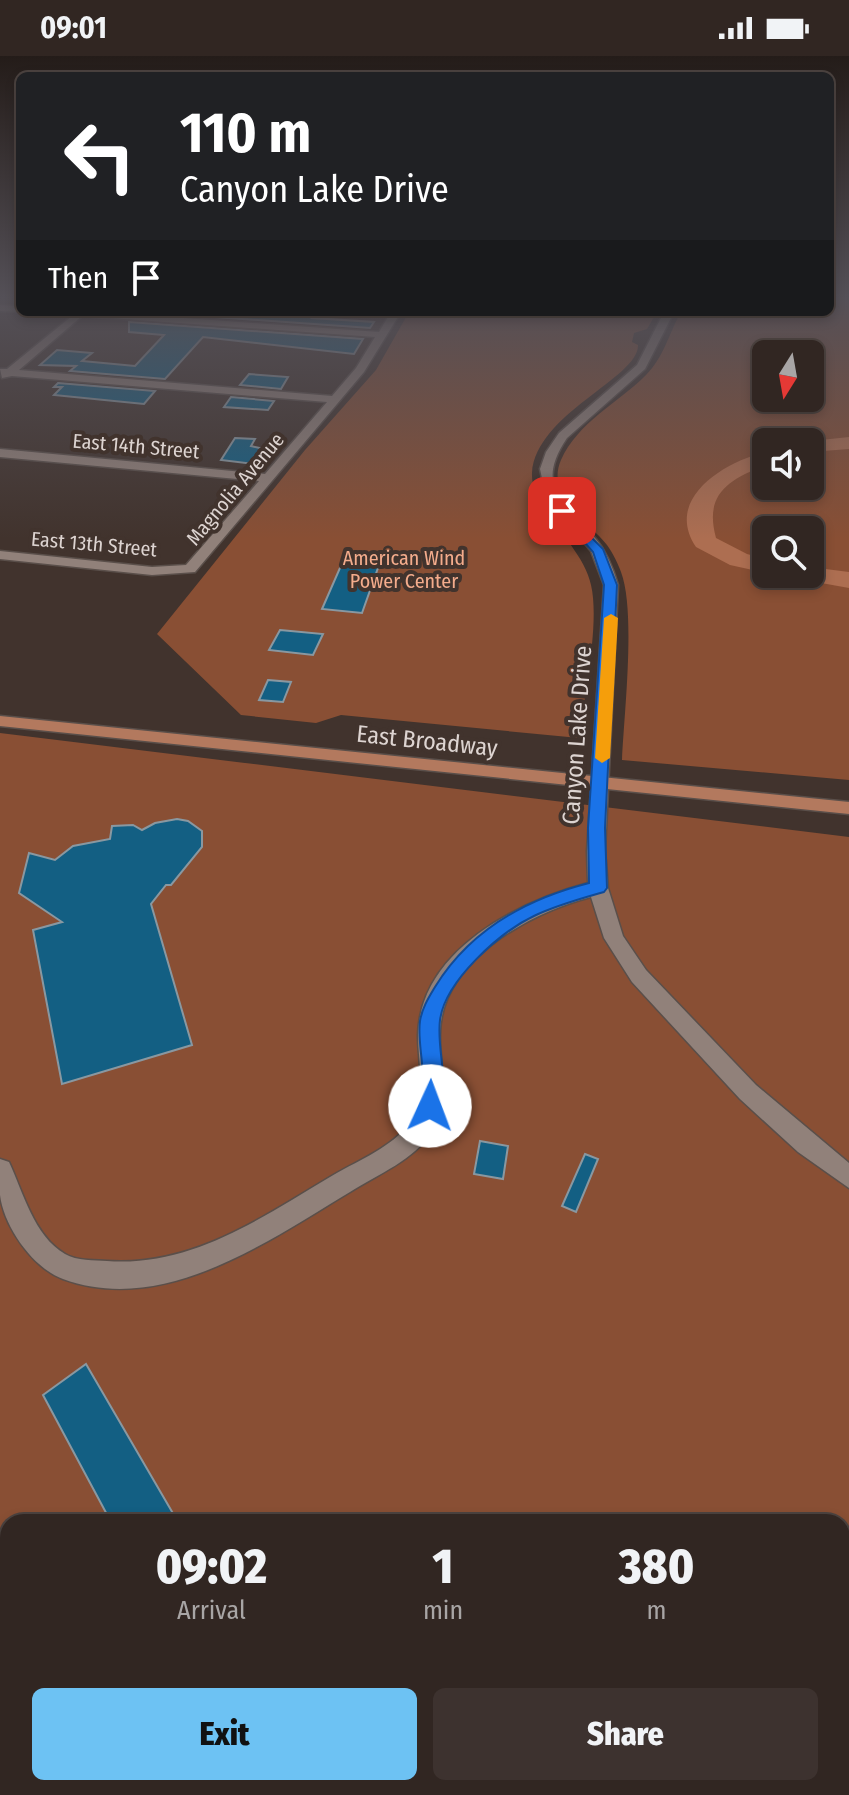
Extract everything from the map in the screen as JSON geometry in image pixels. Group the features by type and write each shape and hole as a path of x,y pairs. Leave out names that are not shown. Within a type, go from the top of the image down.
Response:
{"main road":[{"name":"East Broadway","path":"0,721 849,808"}],"street":[{"path":"68,377 335,399"},
{"name":"Magnolia Avenue","path":"184,570 190,569 199,560 354,377"},
{"name":"Canyon Lake Drive","path":"631,377 579,419 552,453 547,465 548,489 598,551 611,585 596,828 598,888 614,938 639,976 748,1092 806,1144 849,1177"},
{"name":"East 14th Street","path":"0,453 268,478"},
{"name":"East 13th Street","path":"0,555 152,571 184,570"},
{"path":"0,1170 39,1248 56,1263 109,1276 149,1275 187,1266 261,1233 413,1138 430,1106 433,1080 430,1021 435,1005 457,968 477,947 524,913 564,896 598,888"}],"green space":[{"name":"American Wind Power Center","path":"370,377 613,377 550,432 538,452 532,473 539,500 578,556 591,585 594,619 579,738 341,715 316,723 241,715 157,634 305,450"},
{"path":"643,377 752,377 752,412 824,412 824,377 849,377 849,780 622,760 628,637 625,590 620,569 609,548 571,507 559,485 561,460 588,424"},
{"path":"0,733 849,837 849,1514 0,1514"}],"building":[{"path":"246,377 288,377 281,389 240,385"},
{"path":"58,383 155,391 144,404 54,395 62,387 54,387"},
{"path":"231,397 274,401 268,410 224,407"},
{"path":"235,438 255,439 251,446 264,449 254,464 221,460"},
{"path":"343,561 379,565 362,613 322,609"},
{"path":"280,630 323,634 313,655 269,650"},
{"path":"268,680 291,682 283,702 259,700"},
{"path":"177,819 188,821 202,831 202,847 151,904 192,1045 62,1084 33,930 62,922 19,893 29,853 55,860 73,846 110,839 112,826 133,825 142,830 155,823"},
{"path":"480,1141 508,1146 503,1179 474,1174"},
{"path":"585,1154 598,1159 576,1212 562,1206"},
{"path":"86,1364 173,1514 107,1514 43,1395"}],"waterway":[{"path":"824,445 849,443"},
{"path":"752,464 736,470 713,486 705,497 700,524 705,542 739,560 752,563"},
{"path":"824,576 849,580"}],"slow traffic":[{"path":"602,758 611,618"}],"route":[{"path":"430,1106 433,1080 430,1021 445,985 457,968 477,947 524,913 564,896 598,888 596,828 611,585 598,551 562,511"}]}
